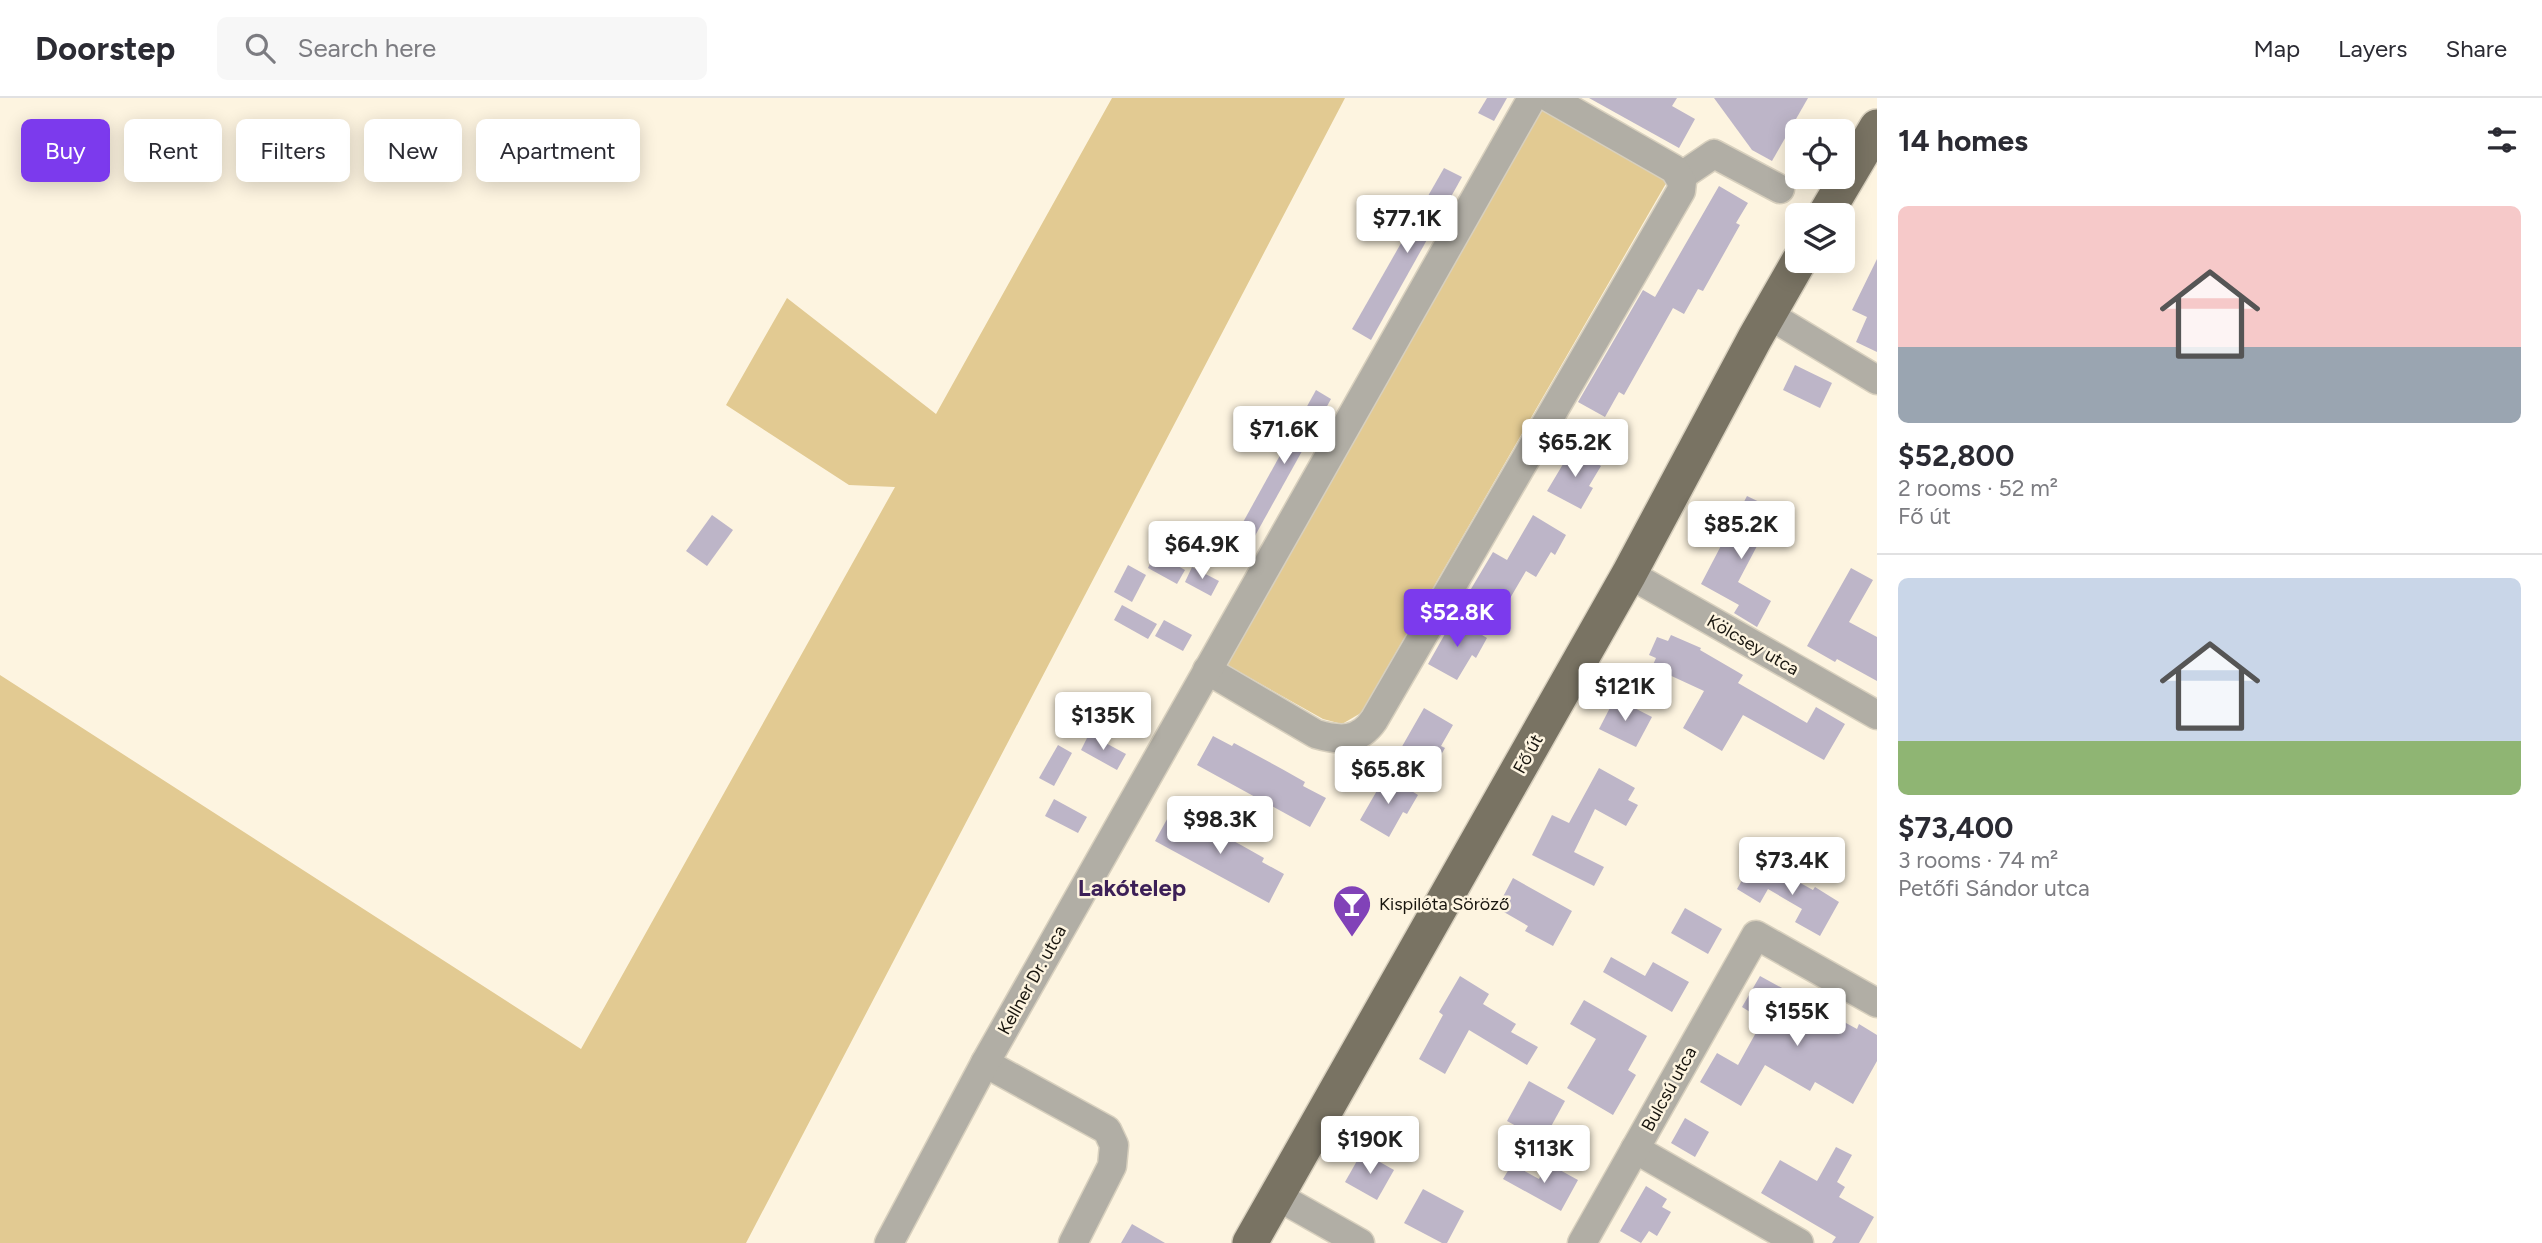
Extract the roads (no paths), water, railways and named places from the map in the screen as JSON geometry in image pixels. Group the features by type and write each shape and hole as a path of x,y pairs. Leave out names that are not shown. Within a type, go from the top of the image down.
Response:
{"main road":[{"path":"1832,203 1877,127"},
{"name":"Fő út","path":"1250,1243 1629,575 1793,273"}],"street":[{"name":"Kellner Dr. utca","path":"889,1243 985,1063 1532,98"},
{"path":"1207,670 1316,734 1344,740 1368,729 1679,197 1682,183 1674,169 1550,98"},
{"path":"1680,177 1714,154 1780,189"},
{"path":"1769,315 1877,380"},
{"name":"Kölcsey utca","path":"1629,575 1877,715"},
{"name":"Bulcsú utca","path":"1582,1243 1756,935 1877,1003"},
{"path":"985,1063 1107,1130 1114,1145 1112,1166 1073,1243"},
{"path":"1635,1149 1799,1243"},
{"path":"1277,1196 1360,1243"}],"place":[{"name":"Kispilóta Söröző","path":"1352,938"}],"district":[{"name":"Lakótelep","path":"1132,887"}]}
